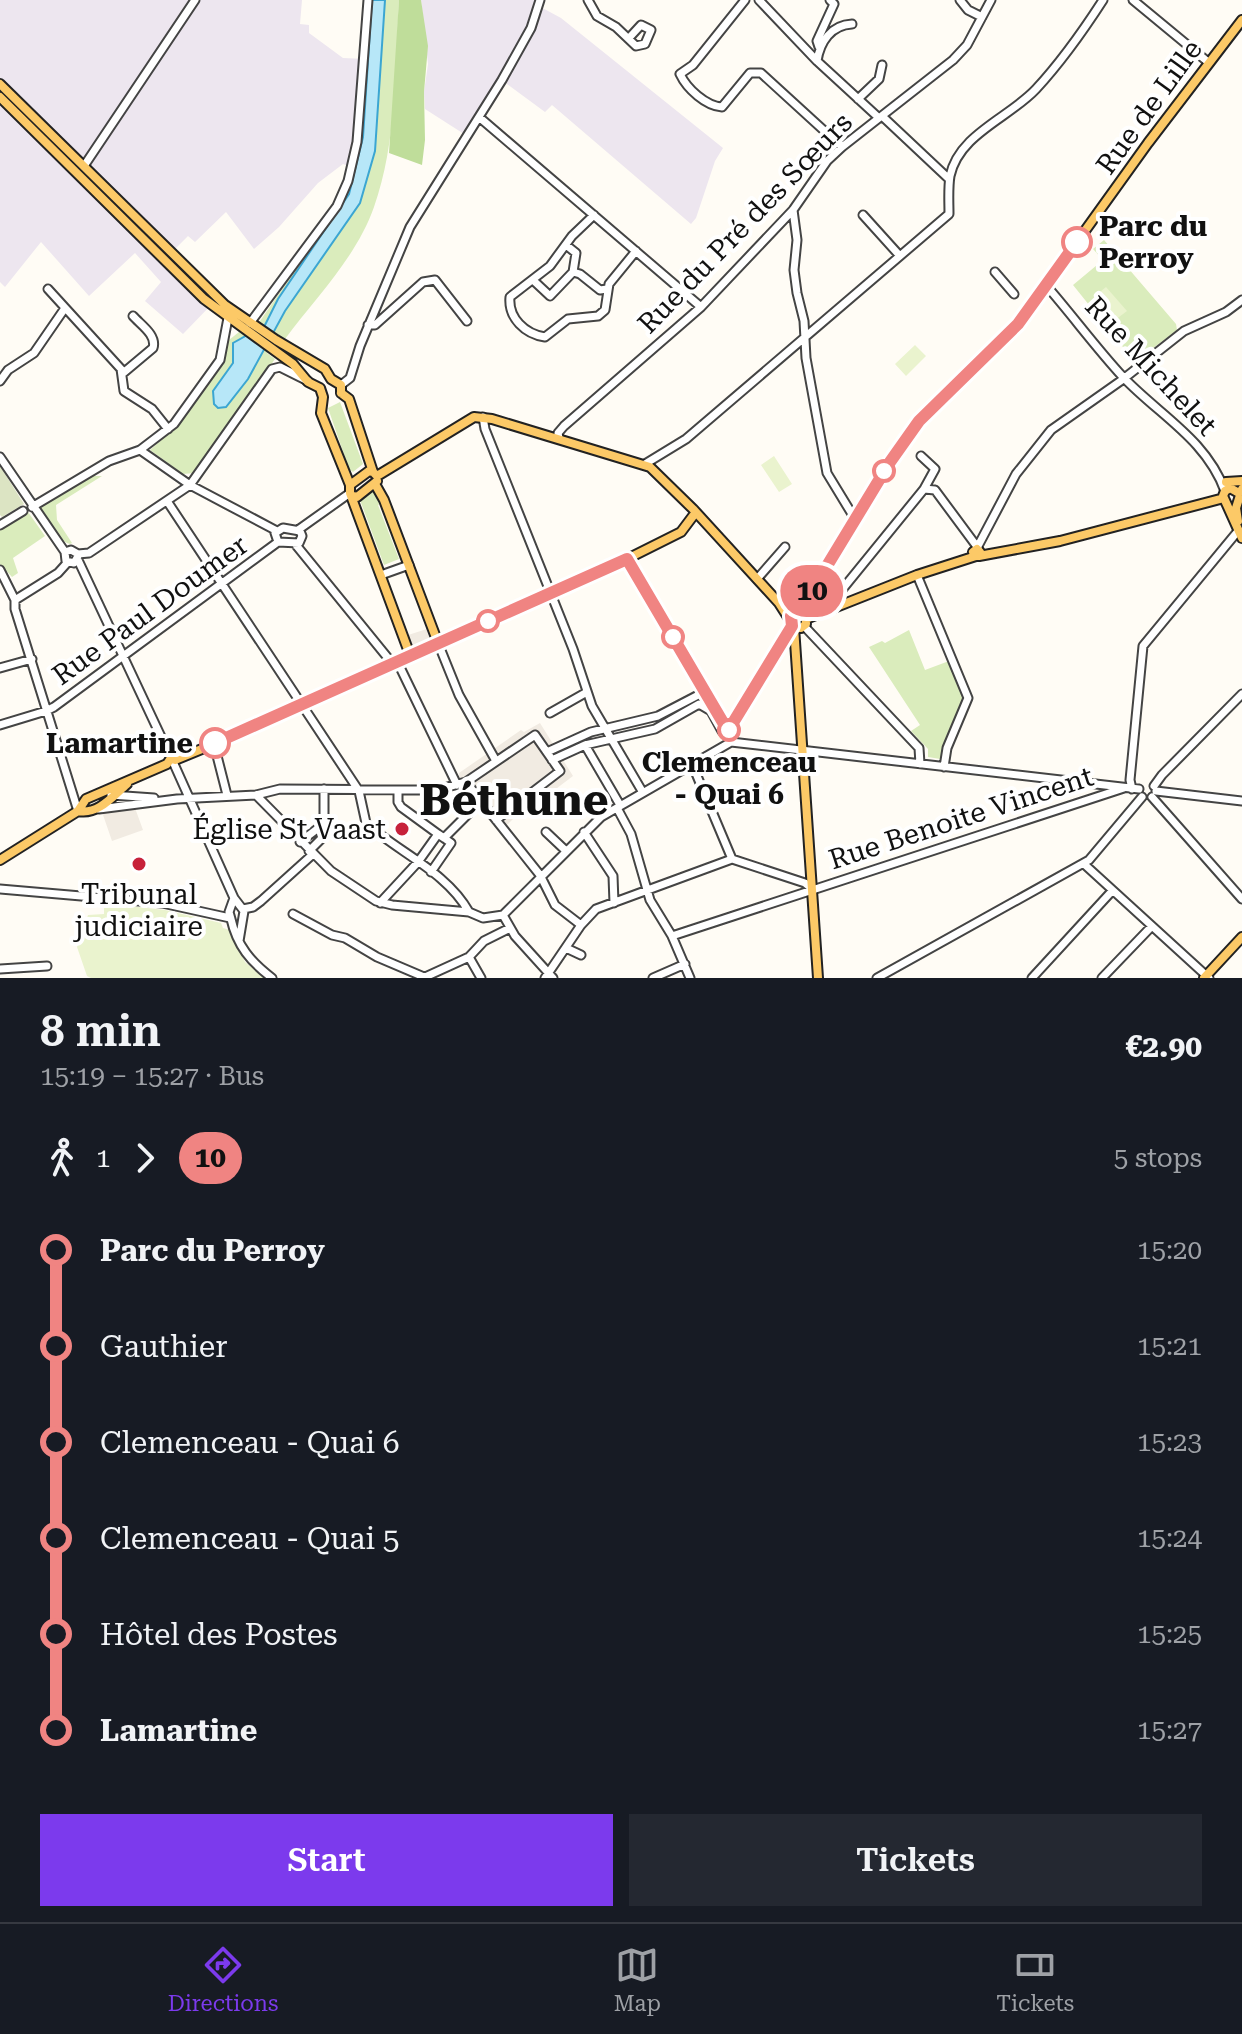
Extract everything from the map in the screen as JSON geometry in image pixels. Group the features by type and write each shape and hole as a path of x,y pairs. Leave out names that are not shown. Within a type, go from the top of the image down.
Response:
{"main road":[{"name":"Rue de Lille","path":"818,978 795,642 805,602 919,421 1018,324 1208,62 1242,20"},
{"path":"0,84 161,259 238,326 325,369 344,392 438,643"},
{"path":"0,97 82,170 187,271 253,325 308,382 332,400 344,392"},
{"path":"331,379 323,382 321,413 410,655"},
{"path":"351,491 357,497 375,477 470,418 483,417 559,438 645,464 783,609 800,620 963,560 977,551 1082,535 1234,491 1241,533"},
{"path":"351,491 369,471 375,477"},
{"path":"0,860 78,811 83,802 96,795 550,594 681,532 695,520"},
{"path":"78,811 88,813 97,809 132,780"},
{"path":"1207,977 1242,940"}],"street":[{"path":"82,170 195,0"},
{"path":"253,325 337,206 348,181 357,142 368,0"},
{"path":"344,392 368,325 410,227 531,28 540,0"},
{"path":"588,0 597,16 629,38"},
{"path":"745,0 693,65 680,74 683,80 711,106 722,107 750,73 761,73 842,147"},
{"path":"759,0 817,61 949,179"},
{"path":"819,50 817,41 834,4 830,0"},
{"path":"960,0 968,10 982,17"},
{"name":"Rue du Pré des Sœurs","path":"559,438 558,433 564,426 701,307 793,210 827,161 953,60 967,45 991,0"},
{"path":"645,464 686,439 949,214 949,179 966,148 982,131 1036,89 1083,31 1103,0"},
{"path":"1133,0 1208,62"},
{"path":"817,61 824,39 842,25 852,24"},
{"path":"858,99 879,79 882,65"},
{"path":"479,117 701,307"},
{"path":"793,210 797,240 794,270 827,473 855,519"},
{"path":"594,215 550,266 510,297 509,307 516,321 526,330 545,337 568,319 598,316 605,310 607,289 614,275 636,251"},
{"path":"863,215 900,256"},
{"path":"534,281 550,296 573,272 576,253 566,245"},
{"path":"573,272 600,290 607,289"},
{"path":"995,272 1014,294"},
{"path":"368,325 375,325 423,282 431,280 435,280 467,321"},
{"name":"Rue Michelet","path":"1045,288 1051,291 1124,378 1187,433 1234,491"},
{"path":"48,289 114,360 122,374 124,391 152,409 168,429"},
{"path":"977,551 1016,474 1051,430 1184,331 1226,312 1242,300"},
{"path":"0,381 8,370 34,353 65,308"},
{"path":"122,374 155,343 133,316"},
{"path":"32,507 109,461 140,450 174,424 220,360 228,318"},
{"path":"15,600 190,485 272,369 280,367 308,382"},
{"path":"344,392 350,378"},
{"path":"483,417 587,692 610,739 642,791"},
{"path":"140,450 190,485 277,531"},
{"path":"830,610 832,602 924,489 935,469 921,456"},
{"path":"0,457 65,552 67,563"},
{"path":"924,489 935,490 957,517 977,551"},
{"path":"351,491 298,530 283,528 277,531 275,537 278,542 296,545 395,662 457,785"},
{"path":"167,501 359,791 366,823 431,872 460,898 469,912"},
{"path":"0,525 23,511"},
{"path":"296,545 302,536 298,530"},
{"path":"1134,791 1130,780 1143,646 1241,533"},
{"name":"Rue Paul Doumer","path":"0,725 46,711 278,542"},
{"path":"757,579 785,547"},
{"path":"65,552 71,550 78,557 242,911 239,941"},
{"path":"630,557 703,693 725,723 724,731"},
{"path":"381,575 409,565"},
{"path":"1,572 15,600 15,609 78,811"},
{"path":"917,575 968,698 947,748 944,767"},
{"path":"920,764 921,754 917,745 800,620 718,739 727,743 1242,801"},
{"path":"438,643 451,678 496,761"},
{"path":"0,668 32,659"},
{"path":"550,713 587,692"},
{"path":"547,752 578,737 663,714 703,693"},
{"path":"1154,791 1162,775 1242,694"},
{"path":"256,795 310,853 331,871 380,903 469,912 486,918 503,915 601,817 727,743 732,736 724,731 704,705 695,705 661,727 585,745 552,760"},
{"path":"646,720 650,725 649,731"},
{"path":"97,809 177,799 256,795 280,789 436,790 466,782 535,735 560,771 496,820"},
{"path":"214,744 227,795"},
{"path":"585,745 631,834 647,891 672,936 690,978"},
{"path":"692,764 732,859"},
{"path":"466,782 540,875 555,905 581,925"},
{"path":"1077,782 1081,802"},
{"path":"879,978 1084,864 1134,791 1144,783 1154,791 1242,899"},
{"path":"297,839 321,826 324,789"},
{"path":"398,790 401,807 451,843 431,872"},
{"name":"Rue Benoite Vincent","path":"672,936 1081,802 1134,791"},
{"path":"96,795 177,799"},
{"path":"380,903 441,836 481,801"},
{"path":"0,889 162,903 219,915 230,914 253,907 265,898 327,833 321,826"},
{"path":"546,832 565,850"},
{"path":"584,832 613,876 614,903"},
{"path":"503,915 549,976 581,925 596,909 732,859 805,883 811,888"},
{"path":"1084,864 1207,977"},
{"path":"613,876 624,876"},
{"path":"1032,978 1112,891"},
{"path":"234,898 230,914 239,941 249,959 272,978"},
{"path":"230,914 236,921 242,911"},
{"path":"293,914 424,977 469,957 484,941 510,928"},
{"path":"1102,978 1151,927"},
{"path":"566,948 581,955"},
{"path":"469,957 481,978"},
{"path":"655,977 685,964"},
{"path":"0,969 47,966"}],"shaded area":[{"path":"0,0 302,0 300,24 309,25 309,33 343,58 366,59 362,118 348,166 343,164 318,183 279,227 254,249 226,212 195,242 188,236 175,249 170,259 214,302 183,334 145,301 161,282 135,253 89,296 41,242 5,287 0,282"},
{"path":"421,0 534,0 535,4 561,18 723,148 715,161 696,218 691,224 552,105 545,112 501,76 464,134 425,109 428,64"},
{"path":"430,628 432,641 410,648 405,636"},
{"path":"540,723 573,776 528,810 525,807 500,832 482,809 461,794 459,773 521,730 524,732"},
{"path":"135,808 143,830 112,841 102,812"}],"green space":[{"path":"370,0 399,0 391,131 374,207 357,243 334,276 285,339 278,336 267,353 275,359 194,473 183,474 150,450 172,429 205,386 221,357 224,344 244,328 260,321 335,213 348,187"},
{"path":"399,0 421,0 428,46 422,165 389,153"},
{"name":"Parc du Perroy","path":"1104,240 1176,324 1177,330 1135,362 1073,285 1103,260 1093,249"},
{"path":"1106,287 1127,311 1115,320 1095,296"},
{"path":"915,345 926,356 906,376 895,364"},
{"path":"340,402 363,464 353,472 349,469 328,408"},
{"path":"774,456 792,484 779,492 761,465"},
{"path":"0,466 24,504 2,517 0,515"},
{"path":"89,476 102,476 56,505 57,520 70,544 55,534 38,507"},
{"path":"376,489 383,502 378,505 399,559 384,565 360,500"},
{"path":"28,512 45,536 13,558 18,573 12,577 0,564 0,530"},
{"path":"909,630 925,670 949,661 962,692 940,759 928,757 928,749 911,731 920,725 869,647 882,641 885,643"},
{"path":"104,903 165,910 221,923 223,928 230,930 245,962 264,978 91,978 87,976 77,947 88,915 104,914"}],"water":[{"path":"372,0 385,0 375,151 360,203 285,311 248,379 226,407 218,408 214,404 213,391 233,363 233,343 265,325 278,299 349,194 363,137"}],"bus line":[{"name":"10","path":"215,743 627,559 728,731 792,626 791,616 799,612 905,439 936,403 1018,324 1077,242"}],"place":[{"name":"Parc du Perroy","path":"1077,242"},
{"name":"Clemenceau - Quai 6","path":"729,730"},
{"name":"Lamartine","path":"215,743"},
{"name":"Église St Vaast","path":"402,829"},
{"name":"Tribunal judiciaire","path":"139,864"}],"district":[{"name":"Béthune","path":"514,800"}]}
